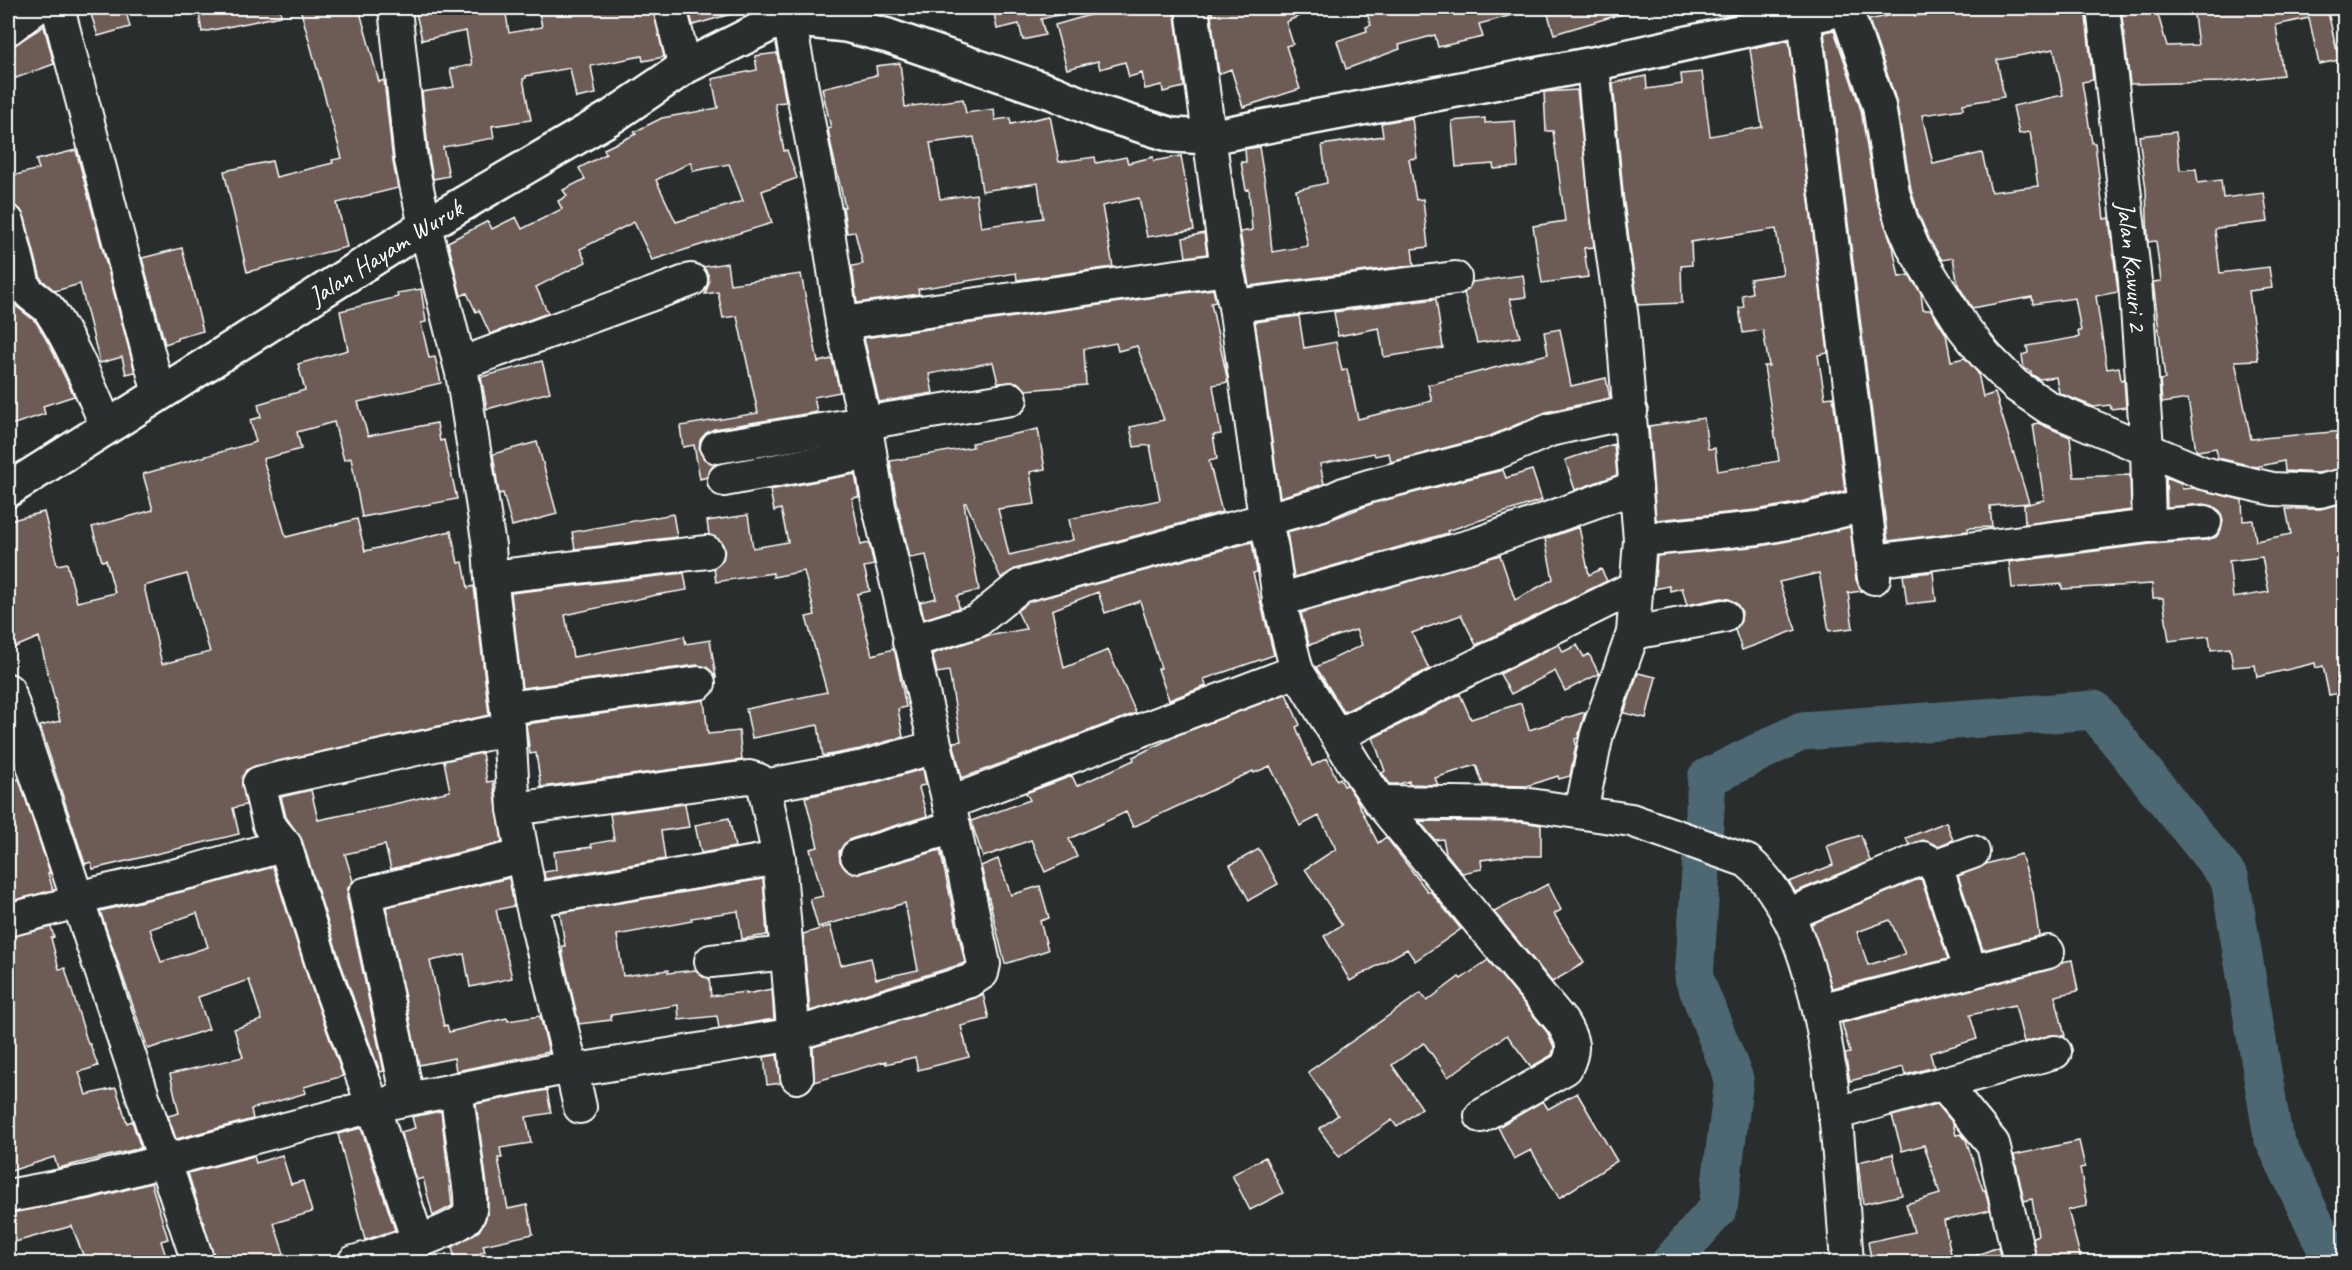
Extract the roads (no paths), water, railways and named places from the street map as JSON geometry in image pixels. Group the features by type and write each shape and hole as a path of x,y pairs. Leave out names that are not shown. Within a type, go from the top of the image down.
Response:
{"main road":[{"path":"787,17 846,25 888,36 1054,93 1101,114 1172,135 1209,137 1593,64 1846,8"},
{"name":"Jalan Hayam Wuruk","path":"8,490 425,226 604,122 685,67 787,17"}],"street":[{"path":"8,29 36,8"},
{"path":"58,8 159,394"},
{"path":"394,8 411,160 425,226 460,364 489,546 508,718 514,809 531,900 580,1107"},
{"path":"670,8 685,67"},
{"path":"1192,8 1227,269 1235,306 1265,518 1279,600 1297,670 1380,801 1562,1022 1570,1035 1572,1056 1566,1068 1481,1116"},
{"path":"1846,8 1879,106 1893,193 1914,249 1964,327 1986,356 2015,385 2049,408 2147,447 2203,473 2273,489 2320,491 2344,486"},
{"name":"Jalan Kawuri 2","path":"2103,8 2135,281 2147,447 2149,526"},
{"path":"8,1196 88,1181 408,1098 571,1069 795,1034 970,981 982,973 984,964 952,815 909,642 879,507 868,437 842,323 825,211 787,17"},
{"path":"1804,18 1874,570 2149,526 2205,522"},
{"path":"1581,812 1597,734 1633,633 1640,540 1622,319 1606,205 1593,64"},
{"path":"8,222 24,286 30,295 48,306 61,326 107,427"},
{"path":"842,323 1227,269"},
{"path":"1235,306 1455,278"},
{"path":"460,364 691,280"},
{"path":"724,480 868,437 1011,399"},
{"path":"909,642 977,621 1020,586 1322,504 1369,486 1496,453 1550,430 1631,412"},
{"path":"717,447 868,437"},
{"path":"1279,600 1477,544 1636,487"},
{"path":"1640,540 1758,528 1865,506"},
{"path":"491,577 707,552"},
{"path":"1337,736 1635,587"},
{"path":"1633,633 1724,616"},
{"path":"857,856 1297,670"},
{"path":"409,1250 373,1106 324,970 285,845 269,825 259,783 508,718 699,683"},
{"path":"8,690 19,768 76,900 198,1263"},
{"path":"764,786 864,767 935,747"},
{"path":"514,809 749,777 759,780 764,786 779,858 797,1077"},
{"path":"1380,801 1495,802 1631,820 1747,861 1759,871 1777,893 1787,915 1808,967 1820,1010 1834,1114 1847,1263"},
{"path":"8,920 285,845"},
{"path":"1935,867 1973,852"},
{"path":"408,1098 365,894 522,856"},
{"path":"531,900 779,858"},
{"path":"1787,915 1923,858 1929,860 1935,867 1971,972"},
{"path":"1820,1010 2048,952"},
{"path":"711,961 788,953"},
{"path":"1834,1114 2055,1052"},
{"path":"1944,1084 1994,1144 2020,1263"},
{"path":"354,1263 409,1250 466,1219 470,1212 470,1194 456,1089"}],"waterway":[{"path":"1671,1262 1718,1208 1734,1079 1694,978 1707,778 1802,731 2094,710 2230,879 2273,1137 2333,1262"}]}
